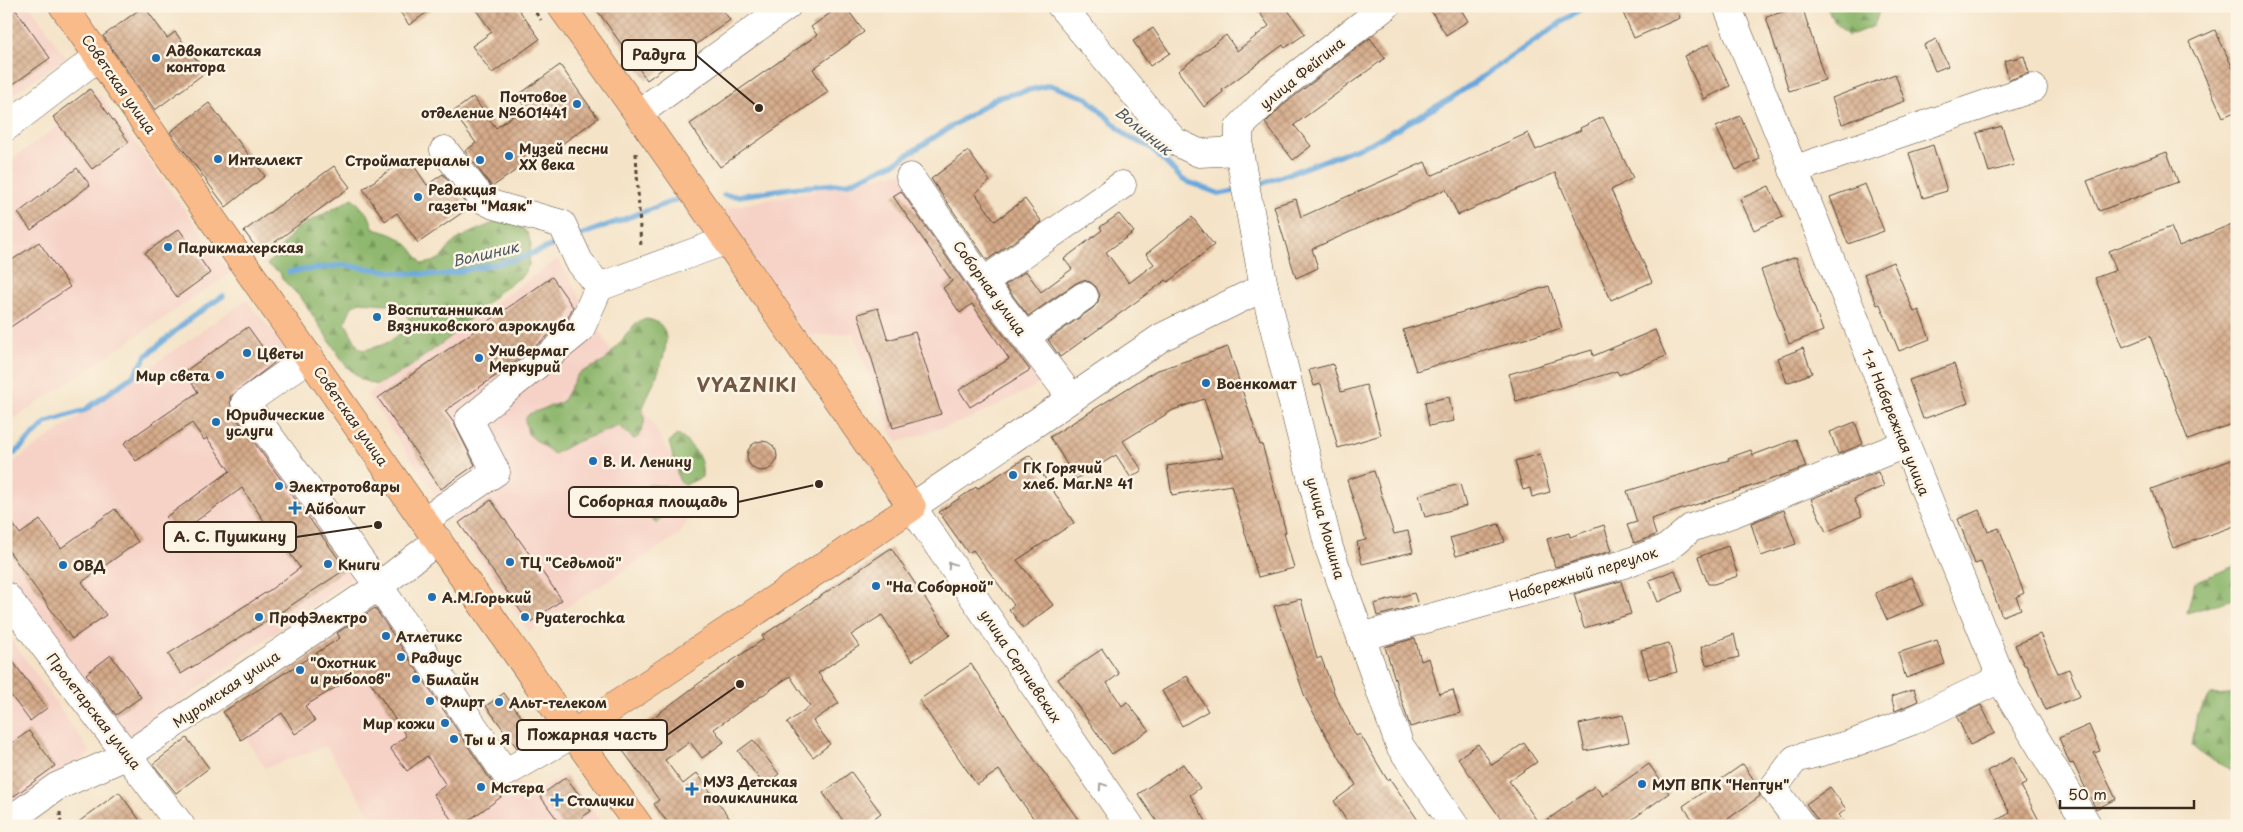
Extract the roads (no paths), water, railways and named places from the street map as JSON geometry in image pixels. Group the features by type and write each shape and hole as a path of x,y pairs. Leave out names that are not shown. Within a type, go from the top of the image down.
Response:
{"main road":[{"name":"Советская улица","path":"63,6 572,734 639,826"},
{"path":"552,14 639,113 725,241 912,507 572,734"}],"street":[{"path":"639,113 787,6"},
{"path":"1061,6 1174,141 1199,153 1239,151"},
{"name":"улица Фейгина","path":"1239,151 1239,128 1273,93 1386,6"},
{"name":"1-я Набережная улица","path":"1727,6 2006,689 2088,826"},
{"path":"6,127 99,56"},
{"path":"1793,170 2033,88"},
{"path":"444,150 482,199 494,205 562,224 579,261 599,287"},
{"name":"улица Мошина","path":"1239,151 1264,287 1329,548 1400,746 1455,826"},
{"name":"Соборная улица","path":"910,177 983,282 1072,398"},
{"path":"983,282 1122,185"},
{"path":"434,513 496,472 469,420 580,330 599,287 725,241"},
{"path":"912,507 1162,336 1264,287"},
{"path":"1025,337 1084,296"},
{"path":"310,357 245,403 380,586 504,772 572,734"},
{"name":"Набережный переулок","path":"1361,637 1624,564 1667,548 1691,528 1906,444"},
{"name":"улица Сергиевских","path":"912,507 1130,826"},
{"name":"Муромская улица","path":"6,822 56,787 128,754 380,586 438,540"},
{"name":"Пролетарская улица","path":"6,596 181,826"},
{"path":"1802,826 1773,788 1795,759 1852,744 1912,721 2002,678"}],"waterway":[{"name":"Волшник","path":"1253,187 1371,143 1450,99 1585,6"},
{"name":"Волшник","path":"724,195 738,196 791,188 849,183 896,162 996,98 1050,85 1087,98 1128,137 1150,147 1183,180 1220,194 1239,190"},
{"name":"Волшник","path":"575,237 676,200"},
{"name":"Волшник","path":"289,272 344,265 400,273 442,275 518,259 561,242"},
{"name":"Волшник","path":"6,456 15,453 47,422 85,410 134,375 147,355 192,317 223,296"}],"place":[{"name":"Адвокатская контора","path":"156,58"},
{"name":"Почтовое отделение №601441","path":"577,104"},
{"name":"Радуга","path":"759,108"},
{"name":"Музей песни XX века","path":"509,156"},
{"name":"Интеллект","path":"218,159"},
{"name":"Стройматериалы","path":"480,160"},
{"name":"Редакция газеты \"Маяк\"","path":"418,197"},
{"name":"Парикмахерская","path":"168,247"},
{"name":"Воспитанникам Вязниковского аэроклуба","path":"377,317"},
{"name":"Цветы","path":"247,353"},
{"name":"Универмаг Меркурий","path":"479,358"},
{"name":"Мир света","path":"220,375"},
{"name":"Военкомат","path":"1206,383"},
{"name":"Юридические услуги","path":"216,422"},
{"name":"В. И. Ленину","path":"593,461"},
{"name":"ГК Горячий хлеб. Маг.№ 41","path":"1013,475"},
{"name":"Соборная площадь","path":"819,484"},
{"name":"Электротовары","path":"279,486"},
{"name":"Айболит","path":"295,508"},
{"name":"А. С. Пушкину","path":"378,525"},
{"name":"ТЦ \"Седьмой\"","path":"510,562"},
{"name":"Книги","path":"328,564"},
{"name":"ОВД","path":"63,565"},
{"name":"\"На Соборной\"","path":"876,586"},
{"name":"А.М.Горький","path":"432,597"},
{"name":"ПрофЭлектро","path":"259,617"},
{"name":"Pyaterochka","path":"525,617"},
{"name":"Атлетикс","path":"386,636"},
{"name":"Радиус","path":"401,657"},
{"name":"\"Охотник и рыболов\"","path":"300,670"},
{"name":"Билайн","path":"416,679"},
{"name":"Пожарная часть","path":"740,684"},
{"name":"Флирт","path":"430,701"},
{"name":"Альт-телеком","path":"499,702"},
{"name":"Мир кожи","path":"445,723"},
{"name":"Ты и Я","path":"454,739"},
{"name":"МУП ВПК \"Нептун\"","path":"1642,784"},
{"name":"Мстера","path":"481,787"},
{"name":"МУЗ Детская поликлиника","path":"692,789"},
{"name":"Столички","path":"557,800"}],"district":[{"name":"VYAZNIKI","path":"747,384"}]}
